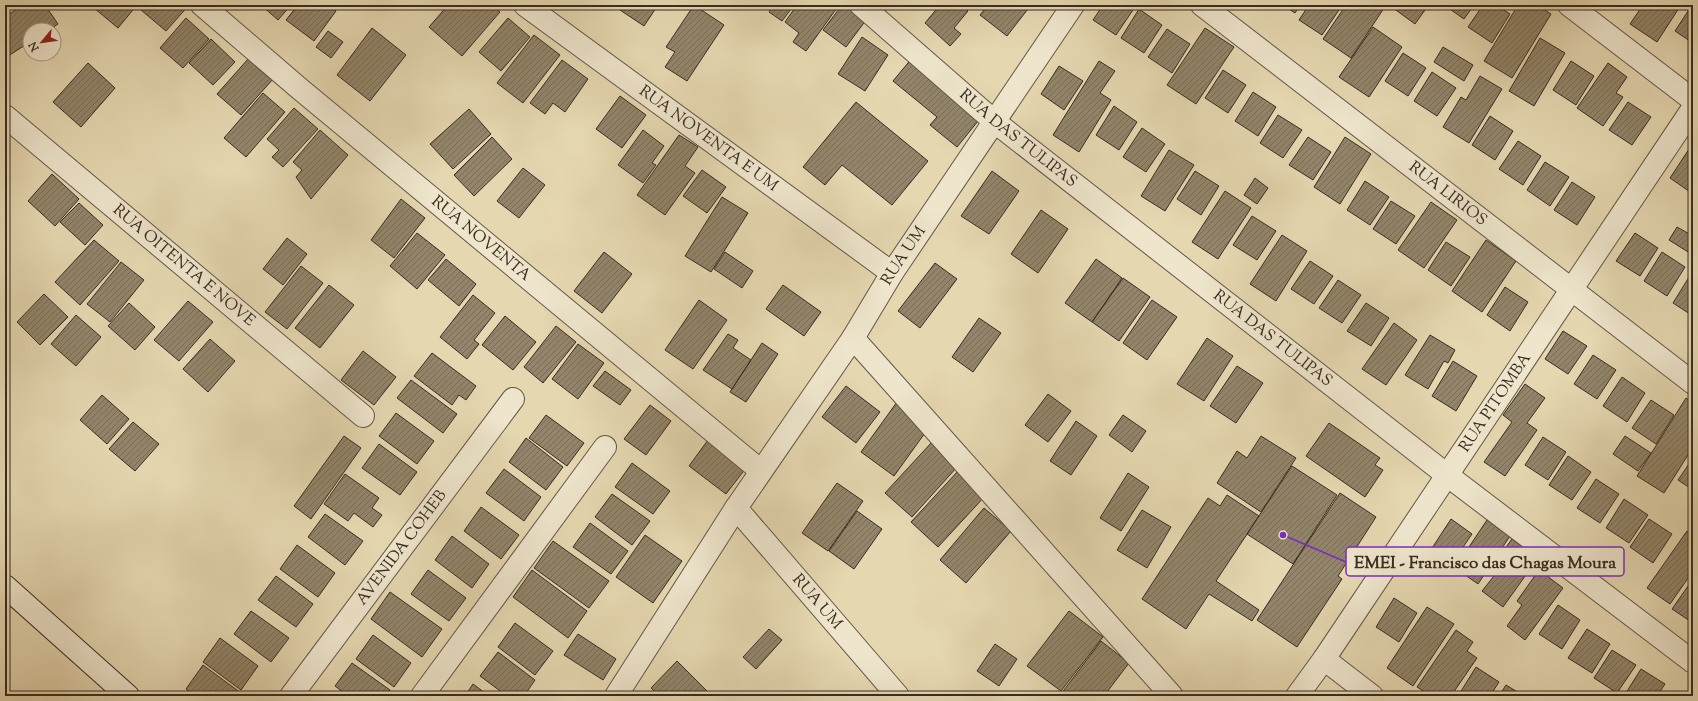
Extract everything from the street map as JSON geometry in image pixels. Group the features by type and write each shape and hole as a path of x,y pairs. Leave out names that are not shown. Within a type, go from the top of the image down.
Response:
{"street":[{"name":"RUA NOVENTA","path":"202,5 300,89 761,471"},
{"name":"RUA NOVENTA E UM","path":"525,5 892,273"},
{"name":"RUA DAS TULIPAS","path":"861,5 995,122 1448,475 1693,662"},
{"name":"RUA UM","path":"625,692 736,508 853,338 892,273 1074,5"},
{"name":"RUA LIRIOS","path":"1202,5 1693,383"},
{"path":"1569,5 1693,100"},
{"name":"RUA PITOMBA","path":"1297,696 1324,659 1448,475 1693,108"},
{"name":"RUA OITENTA E NOVE","path":"5,116 362,416"},
{"path":"853,338 1172,696"},
{"name":"AVENIDA COHEB","path":"291,696 513,398"},
{"path":"422,696 605,447"},
{"name":"RUA UM","path":"736,508 898,696"},
{"path":"5,586 128,696"},
{"path":"1324,659 1372,696"}],"building":[{"path":"23,5 45,5 57,22 22,22 22,47 5,58 5,17"},
{"path":"97,5 137,5 118,28 94,8"},
{"path":"145,5 189,5 166,31 141,10"},
{"path":"261,5 291,5 278,20"},
{"path":"298,5 328,5 336,11 314,41 286,20"},
{"path":"448,5 491,5 500,12 462,56 429,27"},
{"path":"606,5 615,5 613,9"},
{"path":"620,5 658,5 644,26 617,8"},
{"path":"694,5 724,25 687,81 665,67 675,52 666,47"},
{"path":"774,5 794,5 782,21 769,12"},
{"path":"797,5 839,5 806,51 793,42 799,33 785,22"},
{"path":"842,5 846,5 866,20 846,47 823,30"},
{"path":"940,5 961,5 968,11 954,28 961,34 950,46 925,23"},
{"path":"988,5 1031,5 1007,36 980,15"},
{"path":"1103,5 1132,5 1135,7 1116,35 1093,20"},
{"path":"1283,5 1300,5 1295,13"},
{"path":"1309,5 1338,5 1341,7 1322,35 1299,20"},
{"path":"1346,5 1386,5 1351,58 1323,39"},
{"path":"1389,5 1419,5 1425,10 1415,24"},
{"path":"1444,5 1474,5 1464,19"},
{"path":"1483,5 1496,5 1510,14 1492,43 1468,27"},
{"path":"1518,5 1537,5 1551,14 1512,78 1484,61"},
{"path":"1643,5 1681,5 1657,42 1630,24"},
{"path":"1693,5 1693,43 1675,31"},
{"path":"1139,9 1162,25 1144,53 1121,38"},
{"path":"186,18 209,39 183,68 160,48"},
{"path":"508,18 530,37 501,71 479,52"},
{"path":"1373,27 1402,47 1369,97 1339,77"},
{"path":"372,28 406,55 370,101 337,75"},
{"path":"1205,28 1234,47 1196,104 1167,85"},
{"path":"1167,29 1190,44 1172,73 1148,57"},
{"path":"328,31 343,42 331,58 316,47"},
{"path":"534,35 560,55 523,103 497,83"},
{"path":"862,37 888,55 865,91 838,74"},
{"path":"1540,38 1565,53 1534,106 1509,91"},
{"path":"211,39 235,62 213,85 189,63"},
{"path":"1443,47 1473,65 1464,81 1434,62"},
{"path":"1403,53 1426,68 1408,96 1385,81"},
{"path":"913,57 983,115 957,147 930,125 937,117 893,81"},
{"path":"249,58 273,79 241,115 217,94"},
{"path":"562,60 588,79 565,112 553,103 545,114 530,103"},
{"path":"1099,61 1115,71 1100,93 1111,100 1079,152 1053,135"},
{"path":"1571,61 1594,76 1576,105 1553,90"},
{"path":"88,63 115,88 81,127 53,102"},
{"path":"1608,63 1627,77 1616,93 1623,97 1603,126 1577,108"},
{"path":"1059,66 1083,81 1064,110 1041,94"},
{"path":"1223,70 1246,85 1228,113 1205,98"},
{"path":"1432,72 1456,88 1437,116 1414,101"},
{"path":"1480,76 1502,89 1469,143 1443,127 1461,97 1466,100"},
{"path":"1253,92 1276,107 1258,136 1235,121"},
{"path":"263,93 285,112 246,157 224,138"},
{"path":"620,96 646,115 622,148 596,129"},
{"path":"856,102 928,161 892,205 842,165 825,185 803,167"},
{"path":"1628,102 1651,117 1632,145 1609,130"},
{"path":"1114,106 1137,122 1119,150 1096,135"},
{"path":"294,108 318,129 283,167 272,157 279,150 267,139"},
{"path":"469,109 491,134 453,169 430,144"},
{"path":"1278,115 1302,130 1283,158 1260,143"},
{"path":"1490,116 1513,131 1495,160 1472,145"},
{"path":"1142,128 1165,144 1146,172 1123,157"},
{"path":"320,130 348,155 311,199 296,177 302,170 293,162"},
{"path":"643,130 664,146 652,163 656,165 643,183 618,165"},
{"path":"679,135 698,147 685,166 695,173 665,215 637,195"},
{"path":"492,137 512,159 474,196 454,175"},
{"path":"1308,137 1331,152 1313,180 1289,165"},
{"path":"1345,137 1371,154 1340,204 1314,187"},
{"path":"1518,141 1541,156 1523,185 1499,169"},
{"path":"1693,143 1693,194 1670,178"},
{"path":"1169,150 1194,165 1165,211 1141,196"},
{"path":"1545,162 1569,177 1550,206 1527,190"},
{"path":"523,168 545,185 519,218 497,201"},
{"path":"702,170 726,187 707,213 683,196"},
{"path":"992,171 1019,191 989,234 961,216"},
{"path":"1195,171 1219,186 1201,215 1177,199"},
{"path":"52,174 79,199 55,226 28,201"},
{"path":"1255,178 1268,188 1257,204 1244,195"},
{"path":"1365,181 1389,197 1370,225 1347,210"},
{"path":"1572,182 1595,197 1577,225 1554,210"},
{"path":"1225,191 1251,208 1218,259 1192,242"},
{"path":"722,197 748,213 711,272 685,256"},
{"path":"401,199 425,218 394,258 371,240"},
{"path":"1391,201 1415,216 1396,244 1373,229"},
{"path":"1431,202 1457,220 1424,268 1398,250"},
{"path":"79,203 103,225 85,245 60,222"},
{"path":"1041,210 1068,229 1038,273 1011,254"},
{"path":"1252,216 1276,231 1257,260 1233,245"},
{"path":"1677,227 1693,236 1693,255 1669,240"},
{"path":"417,233 445,255 417,289 390,266"},
{"path":"1635,233 1658,248 1640,276 1616,261"},
{"path":"1282,235 1307,251 1276,301 1250,284"},
{"path":"287,238 307,254 283,285 263,269"},
{"path":"94,240 119,261 80,305 55,282"},
{"path":"1486,240 1516,261 1482,312 1452,291"},
{"path":"1446,242 1470,257 1451,286 1428,270"},
{"path":"604,252 632,274 602,313 574,291"},
{"path":"725,252 753,271 742,288 714,269"},
{"path":"1662,252 1685,267 1667,296 1644,281"},
{"path":"446,259 476,284 459,306 428,280"},
{"path":"1096,259 1122,278 1092,322 1065,303"},
{"path":"1310,261 1333,276 1314,304 1291,289"},
{"path":"121,262 144,280 110,322 87,304"},
{"path":"935,263 957,279 920,328 898,311"},
{"path":"301,266 323,283 287,329 265,312"},
{"path":"1691,274 1693,275 1693,316 1673,303"},
{"path":"1123,278 1150,297 1119,341 1092,322"},
{"path":"1338,280 1361,295 1342,323 1319,308"},
{"path":"329,285 354,305 320,348 295,328"},
{"path":"783,285 821,312 804,336 766,309"},
{"path":"1505,287 1528,302 1510,331 1487,315"},
{"path":"44,294 68,317 40,345 17,322"},
{"path":"473,295 495,313 474,340 479,344 467,359 440,337"},
{"path":"699,300 727,320 693,369 665,350"},
{"path":"1152,300 1177,317 1147,360 1123,343"},
{"path":"188,301 213,322 179,361 154,340"},
{"path":"129,303 155,327 135,350 108,326"},
{"path":"1366,303 1389,318 1371,346 1347,331"},
{"path":"76,315 101,337 76,366 51,344"},
{"path":"505,316 536,342 513,370 482,345"},
{"path":"979,318 1001,333 973,372 952,357"},
{"path":"1394,323 1417,340 1386,385 1362,369"},
{"path":"556,326 576,342 543,383 524,367"},
{"path":"1563,331 1587,346 1568,374 1545,359"},
{"path":"728,334 738,340 733,348 751,360 732,389 703,370"},
{"path":"1430,335 1455,350 1448,363 1444,361 1428,389 1405,375"},
{"path":"1207,338 1233,356 1204,401 1177,384"},
{"path":"210,339 235,361 208,392 183,369"},
{"path":"762,343 778,354 746,402 730,392"},
{"path":"578,344 604,363 578,399 552,379"},
{"path":"363,351 396,377 374,405 341,380"},
{"path":"432,353 476,386 466,400 459,395 452,405 414,376"},
{"path":"1593,355 1616,370 1597,399 1574,384"},
{"path":"1453,361 1477,376 1456,411 1432,396"},
{"path":"1237,366 1263,383 1236,423 1210,406"},
{"path":"605,371 631,390 620,405 593,386"},
{"path":"1622,377 1645,393 1627,422 1603,406"},
{"path":"411,380 457,414 443,433 397,398"},
{"path":"1525,384 1545,398 1527,423 1537,430 1505,476 1484,462 1512,422 1503,415"},
{"path":"846,386 880,412 856,443 822,417"},
{"path":"1048,394 1071,411 1048,442 1025,425"},
{"path":"102,395 129,419 107,444 80,420"},
{"path":"1686,398 1693,403 1693,447 1664,493 1637,476"},
{"path":"1651,400 1674,415 1656,444 1632,428"},
{"path":"897,402 930,426 894,476 861,452"},
{"path":"650,405 671,421 646,455 624,439"},
{"path":"396,413 434,441 417,464 379,436"},
{"path":"546,415 584,443 567,466 529,438"},
{"path":"1123,415 1146,431 1132,452 1109,435"},
{"path":"1076,421 1097,436 1071,475 1050,461"},
{"path":"133,422 159,444 135,471 109,449"},
{"path":"1329,423 1380,458 1375,465 1383,470 1365,497 1306,456"},
{"path":"344,436 361,448 311,519 294,506"},
{"path":"1261,436 1296,458 1261,512 1217,483 1237,451 1247,458"},
{"path":"1625,436 1651,453 1638,471 1613,454"},
{"path":"1543,437 1566,452 1548,480 1525,465"},
{"path":"526,438 563,467 546,490 509,462"},
{"path":"708,440 746,468 726,494 689,466"},
{"path":"932,442 958,466 912,517 885,493"},
{"path":"379,444 417,472 400,495 362,468"},
{"path":"1568,456 1591,472 1572,500 1549,485"},
{"path":"1693,458 1693,490 1678,480"},
{"path":"632,463 670,491 653,514 615,487"},
{"path":"1292,466 1337,495 1293,564 1247,534"},
{"path":"504,469 541,497 524,521 486,493"},
{"path":"959,470 986,495 938,547 911,522"},
{"path":"1128,473 1149,487 1121,531 1100,518"},
{"path":"345,474 379,498 372,508 382,515 373,527 354,513 348,521 324,504"},
{"path":"1596,479 1619,494 1600,523 1577,508"},
{"path":"837,483 863,501 828,551 802,533"},
{"path":"1340,493 1376,517 1338,576 1342,579 1297,647 1257,620"},
{"path":"612,494 650,521 632,545 595,517"},
{"path":"1227,495 1259,516 1216,581 1259,610 1252,621 1209,594 1186,629 1142,599 1208,498 1220,506"},
{"path":"1624,499 1648,515 1629,543 1606,528"},
{"path":"481,507 519,535 501,559 464,531"},
{"path":"984,508 1011,531 966,583 940,560"},
{"path":"1142,510 1171,527 1147,568 1117,550"},
{"path":"857,511 882,529 854,569 829,551"},
{"path":"325,514 363,541 345,565 308,537"},
{"path":"1451,519 1472,534 1450,566 1437,558 1429,571 1421,565"},
{"path":"1649,519 1672,534 1653,563 1630,547"},
{"path":"1487,520 1510,536 1478,584 1455,568"},
{"path":"590,523 628,551 611,574 573,547"},
{"path":"1687,531 1693,535 1693,571 1670,604 1647,588"},
{"path":"645,535 682,561 653,603 616,577"},
{"path":"452,536 489,564 472,588 435,560"},
{"path":"1512,539 1538,558 1503,607 1482,591 1502,566 1496,561"},
{"path":"553,541 609,581 589,608 534,568"},
{"path":"297,545 335,573 318,597 280,569"},
{"path":"428,570 466,598 449,621 411,594"},
{"path":"532,570 587,611 568,638 513,597"},
{"path":"1539,570 1563,588 1525,640 1507,626 1522,605 1517,601"},
{"path":"276,576 313,604 296,627 258,600"},
{"path":"1693,579 1693,623 1672,609"},
{"path":"390,592 442,629 422,657 371,619"},
{"path":"1394,598 1417,613 1399,642 1376,627"},
{"path":"1558,605 1580,620 1562,649 1539,634"},
{"path":"1427,607 1454,624 1413,686 1387,668"},
{"path":"251,611 289,638 271,662 234,634"},
{"path":"1069,611 1103,637 1061,691 1027,666"},
{"path":"515,623 553,651 535,675 498,647"},
{"path":"769,629 782,640 756,669 743,657"},
{"path":"1587,629 1610,644 1592,673 1568,658"},
{"path":"1456,630 1473,642 1467,651 1477,658 1451,696 1431,696 1417,687"},
{"path":"578,634 616,659 603,680 564,655"},
{"path":"373,635 411,663 394,687 356,659"},
{"path":"220,638 258,666 241,690 203,662"},
{"path":"1101,641 1129,663 1104,696 1063,696 1061,694"},
{"path":"995,644 1017,659 999,686 977,671"},
{"path":"1612,650 1636,665 1617,693 1594,678"},
{"path":"498,652 535,680 524,696 507,696 480,676"},
{"path":"677,661 712,696 659,696 651,688"},
{"path":"352,663 390,690 386,696 348,696 335,686"},
{"path":"203,665 241,693 239,696 196,696 186,689"},
{"path":"1476,667 1499,682 1490,696 1458,696"},
{"path":"1641,669 1665,684 1657,696 1624,696"},
{"path":"473,684 489,696 465,696"},
{"path":"1506,685 1524,696 1499,696"},
{"path":"1345,691 1352,696 1341,696"},
{"path":"1670,691 1678,696 1666,696"}],"place":[{"name":"EMEI - Francisco das Chagas Moura","path":"1283,535"}]}
